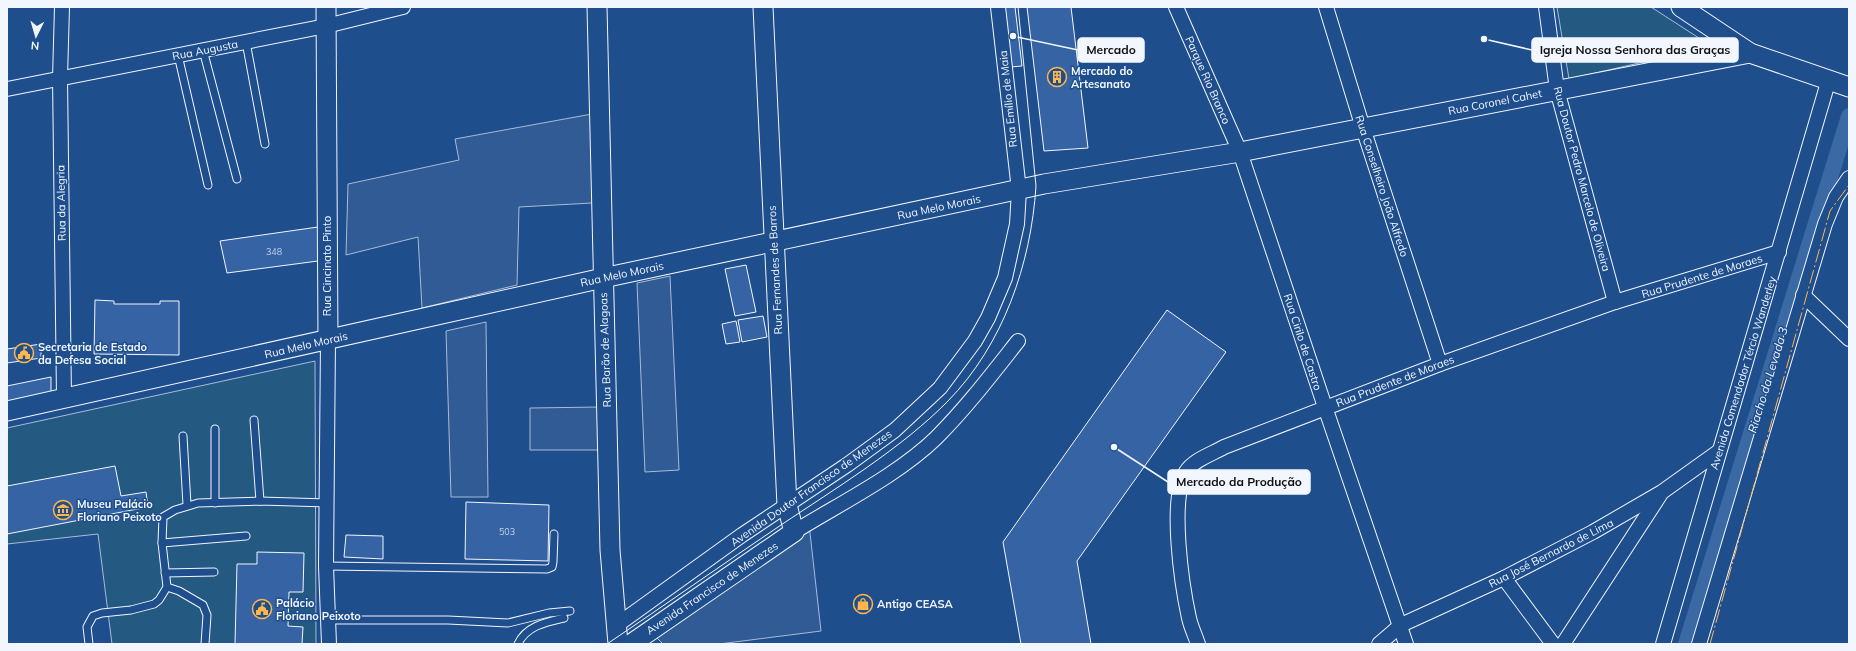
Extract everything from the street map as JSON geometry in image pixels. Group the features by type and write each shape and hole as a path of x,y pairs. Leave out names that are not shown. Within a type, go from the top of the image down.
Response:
{"street":[{"name":"Rua da Alegria","path":"62,7 60,78 64,398"},
{"name":"Rua Cincinato Pinto","path":"326,7 328,340 328,503 326,566 329,644"},
{"name":"Rua Augusta","path":"7,89 326,26 403,7"},
{"name":"Rua Barão de Alagoas","path":"597,7 610,550 618,644"},
{"name":"Rua Fernandes de Barros","path":"763,7 773,242 787,505 794,532"},
{"name":"Rua Emílio de Maia","path":"998,7 1019,190"},
{"name":"Parque Rio Branco","path":"1176,7 1240,152"},
{"name":"Rua Conselheiro João Alfredo","path":"1326,7 1363,128 1440,364"},
{"name":"Rua Doutor Pedro Marcelo de Oliveira","path":"1546,7 1557,90 1615,302"},
{"path":"1681,7 1750,53 1849,87"},
{"name":"Rua Coronel Cahet","path":"1240,152 1750,53"},
{"name":"Avenida Comendador Tércio Wanderley","path":"1662,644 1829,79"},
{"name":"Rua Melo Morais","path":"7,411 603,278 1044,184 1240,152"},
{"name":"Rua Cirilo de Castro","path":"1240,152 1325,407 1401,625 1406,644"},
{"path":"1699,644 1824,224 1836,198 1849,178"},
{"name":"Avenida Doutor Francisco de Menezes","path":"617,625 742,535 894,430 940,388 975,341 988,318 1005,278 1017,224 1019,190"},
{"name":"Rua Prudente de Moraes","path":"1198,644 1189,618 1179,543 1178,502 1185,473 1191,465 1224,448 1325,407 1440,364 1615,302 1779,252"},
{"path":"1803,295 1849,339"},
{"path":"794,532 887,475 935,438 970,401 1018,341"},
{"name":"Rua José Bernardo de Lima","path":"1379,644 1401,625 1504,578 1593,532 1662,492 1718,452"},
{"path":"1563,644 1662,492"},
{"name":"Avenida Francisco de Menezes","path":"631,644 794,532"},
{"path":"1504,578 1553,644"}],"lane":[{"path":"246,42 265,144"},
{"path":"203,50 237,179"},
{"path":"178,55 208,185"},
{"path":"254,420 260,502"},
{"path":"215,429 215,503"},
{"path":"183,436 187,506"},
{"path":"89,644 87,628 93,616 102,613 131,610 154,604 159,600 167,588 162,543 163,517 175,510 187,506 215,503 328,503"},
{"path":"326,566 547,569 552,567 554,562 554,534"},
{"path":"162,543 246,536"},
{"path":"165,573 214,572"},
{"path":"167,588 179,591 203,605 207,615 205,644"},
{"path":"328,620 448,620 508,623 549,613 570,611"},
{"path":"518,644 520,638 533,627 564,618"}],"shaded area":[{"path":"1557,7 1651,7 1699,38 1701,45 1696,50 1569,79"},
{"path":"592,114 594,183 592,203 519,207 517,285 422,308 418,237 346,255 348,184 459,160 455,139"},
{"path":"670,276 679,470 645,472 637,283"},
{"path":"486,322 488,497 451,497 446,331"},
{"path":"315,361 316,644 112,644 98,534 7,544 7,428"},
{"path":"600,407 600,450 530,450 530,408"},
{"path":"809,524 821,631 719,644 663,644 653,634"}],"building":[{"path":"1004,7 1015,7 1022,66 1011,67"},
{"name":"Mercado do Artesanato","path":"1027,7 1071,7 1088,148 1044,151"},
{"path":"318,227 318,261 227,273 220,241"},
{"path":"746,265 756,312 735,316 725,269"},
{"path":"95,300 114,301 114,304 160,304 160,301 179,301 179,355 94,354"},
{"path":"1167,310 1226,352 1077,561 1091,644 1021,644 1003,542"},
{"path":"763,316 767,337 742,342 738,320"},
{"path":"736,321 740,342 726,344 722,324"},
{"name":"Secretaria de Estado da Defesa Social","path":"41,344 41,358 7,363 7,349"},
{"path":"51,377 51,394 7,403 7,386"},
{"path":"115,466 121,496 146,492 148,507 7,534 7,486"},
{"path":"466,502 549,505 548,561 465,559"},
{"path":"346,535 383,536 383,559 344,557"},
{"name":"Palácio Floriano Peixoto","path":"257,552 304,553 303,592 289,592 288,626 303,627 302,644 235,644 237,564 257,564"}],"waterway":[{"name":"Riacho da Levada 3","path":"1686,644 1849,116"}],"tram line":[{"path":"607,644 868,467 910,435 948,401 967,379 984,355 999,329 1011,302 1020,274 1028,245 1036,186 1018,7"}],"power":[{"path":"1710,644 1830,211 1849,185"}],"place":[{"name":"Mercado","path":"1013,36"},
{"name":"Igreja Nossa Senhora das Graças","path":"1484,39"},
{"name":"Mercado do Artesanato","path":"1057,77"},
{"name":"Secretaria de Estado da Defesa Social","path":"24,353"},
{"name":"Mercado da Produção","path":"1114,447"},
{"name":"Museu Palácio Floriano Peixoto","path":"63,510"},
{"name":"Antigo CEASA","path":"863,604"},
{"name":"Palácio Floriano Peixoto","path":"262,609"}]}
